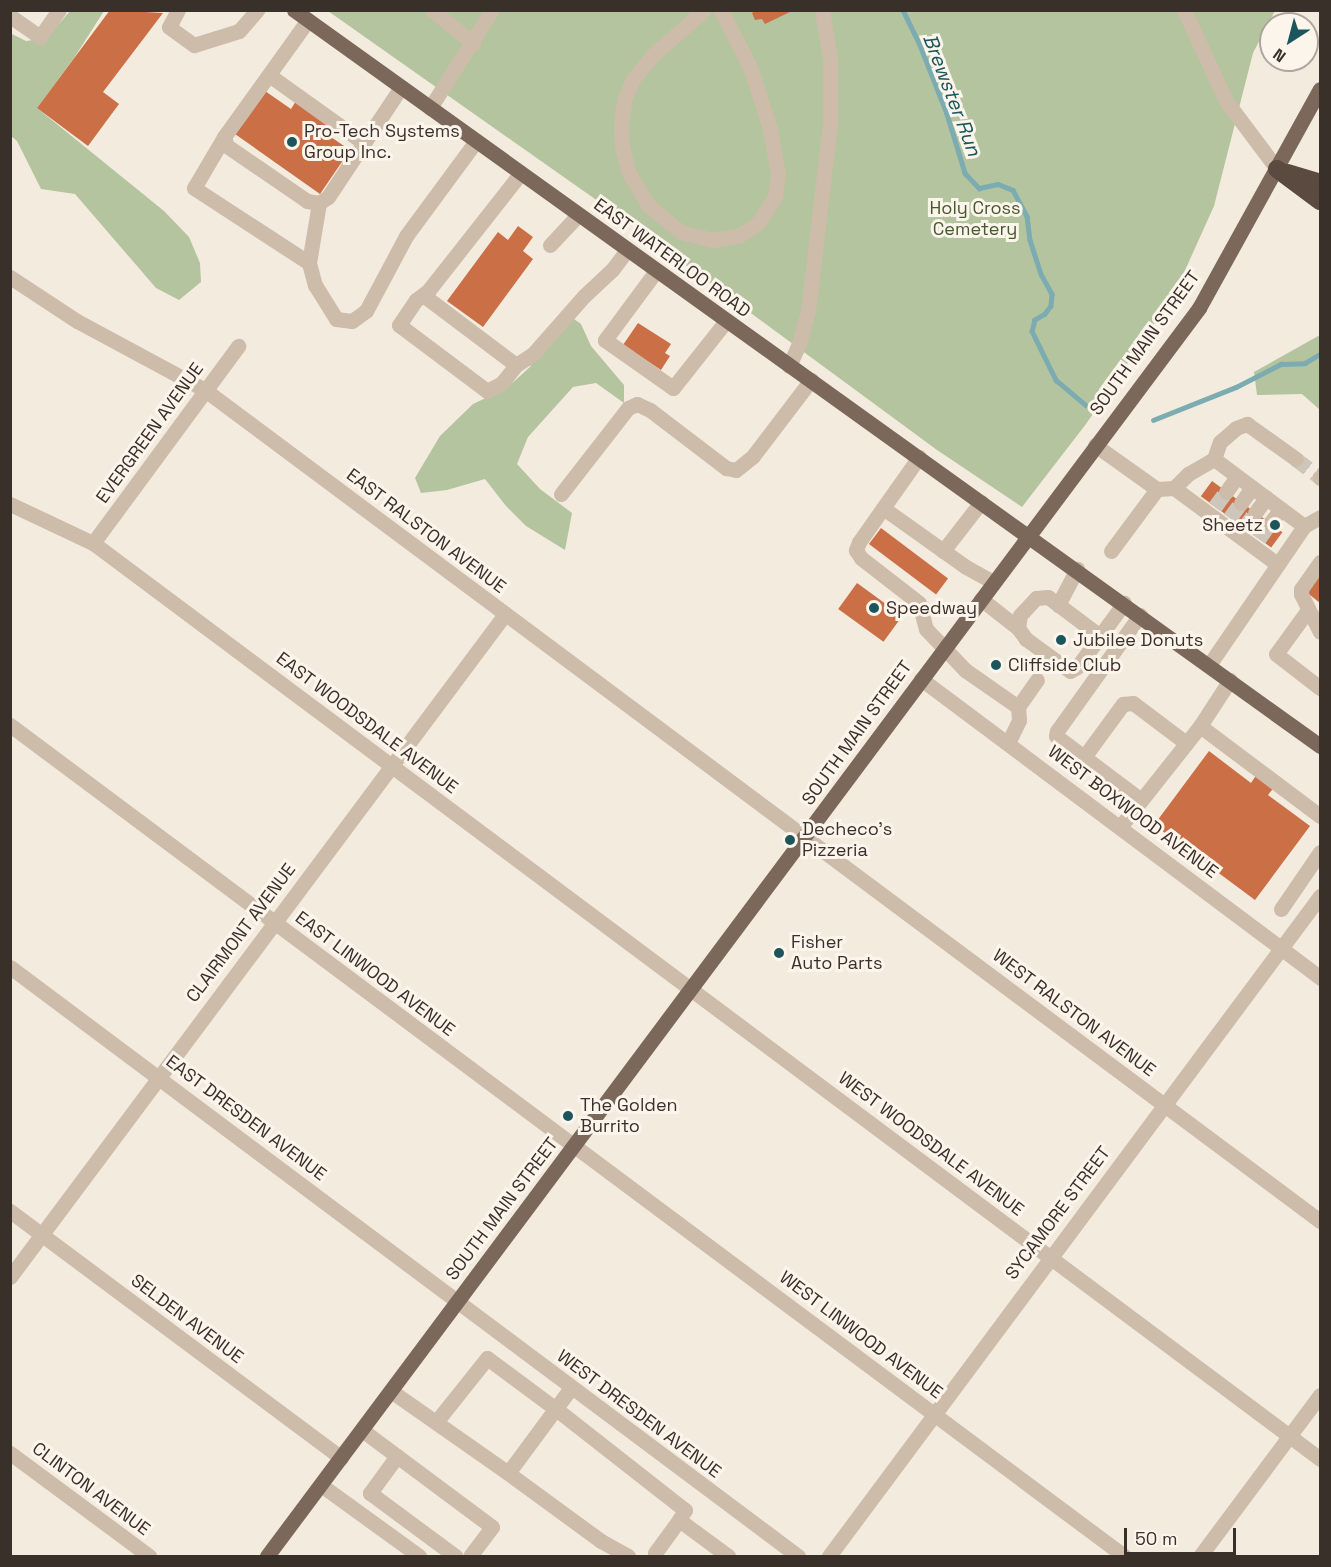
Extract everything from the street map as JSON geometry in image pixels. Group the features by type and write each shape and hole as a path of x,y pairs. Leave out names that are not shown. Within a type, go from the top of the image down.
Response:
{"highway":[{"path":"1277,170 1320,183"},
{"path":"1277,170 1320,201"}],"main road":[{"name":"EAST WATERLOO ROAD","path":"294,10 789,366 1029,534 1320,746"},
{"name":"SOUTH MAIN STREET","path":"267,1557 1199,308 1320,89"}],"street":[{"path":"10,16 40,37 59,10"},
{"path":"178,10 169,27 194,45 239,31 257,10"},
{"path":"432,10 473,43"},
{"path":"430,108 492,10"},
{"path":"704,10 653,55 633,78 625,98 621,121 622,147 629,172 649,206 681,232 713,240 740,235 758,223 775,197 778,174 770,129 751,69 721,10"},
{"path":"789,366 799,344 808,311 830,123 830,59 822,10"},
{"path":"1184,10 1226,101 1277,170"},
{"path":"308,21 224,137 194,188 309,263"},
{"path":"269,75 364,143"},
{"path":"224,137 227,146 307,201 319,203 328,197 401,87"},
{"path":"319,203 309,263 315,285 336,319 352,321 366,312 406,236 476,141"},
{"path":"521,173 399,325 487,391 502,383 516,365 533,354 584,296 612,270 627,250"},
{"path":"550,245 579,215"},
{"path":"656,271 605,340 673,388 726,321"},
{"name":"EAST RALSTON AVENUE","path":"10,277 86,326 205,390 805,836"},
{"path":"423,295 516,365"},
{"name":"EVERGREEN AVENUE","path":"93,543 238,346"},
{"path":"561,494 628,408 637,404 650,410 726,468 736,470 742,468 811,380"},
{"path":"1174,488 1188,474 1214,459 1221,442 1236,428 1247,424 1296,459"},
{"path":"1095,445 1157,489 1174,488 1212,510 1256,543 1277,564"},
{"path":"919,457 856,550 861,558 919,603 926,629 965,670 1018,707"},
{"path":"1214,459 1304,526"},
{"path":"1226,492 1237,476"},
{"path":"1241,503 1252,488"},
{"path":"1111,551 1157,489"},
{"path":"1256,513 1266,498"},
{"path":"943,551 981,502"},
{"name":"EAST WOODSDALE AVENUE","path":"10,504 93,543 691,989"},
{"path":"883,508 943,551 993,582"},
{"path":"1270,523 1281,509"},
{"path":"1209,665 1304,526 1320,517"},
{"path":"1320,562 1301,589 1316,619 1276,654 1320,688"},
{"path":"1058,605 1077,569"},
{"path":"1018,628 1020,615 1036,598 1048,597 1100,636"},
{"path":"981,598 1018,628 1026,639 1070,670 1077,667 1124,603"},
{"name":"CLAIRMONT AVENUE","path":"10,1277 505,614"},
{"path":"1140,615 1057,731 1056,736 1141,800"},
{"name":"WEST BOXWOOD AVENUE","path":"921,679 1320,978"},
{"path":"1008,744 1019,720 1018,707 1037,680"},
{"path":"1120,827 1200,726 1230,680"},
{"path":"1084,757 1123,704 1133,703 1186,743"},
{"name":"EAST LINWOOD AVENUE","path":"10,725 574,1145"},
{"path":"1200,726 1320,816"},
{"name":"WEST RALSTON AVENUE","path":"805,836 1320,1221"},
{"path":"1281,909 1320,852"},
{"path":"1292,892 1316,901"},
{"name":"SYCAMORE STREET","path":"829,1557 1316,901"},
{"name":"EAST DRESDEN AVENUE","path":"10,967 458,1300"},
{"name":"WEST WOODSDALE AVENUE","path":"691,989 1320,1459"},
{"name":"WEST LINWOOD AVENUE","path":"574,1145 1124,1557"},
{"name":"SELDEN AVENUE","path":"10,1211 341,1458"},
{"name":"WEST DRESDEN AVENUE","path":"458,1300 571,1388 798,1557"},
{"path":"436,1422 504,1335"},
{"path":"487,1359 556,1409 685,1510 657,1555 635,1557"},
{"path":"508,1473 571,1388"},
{"path":"391,1390 602,1542 628,1557"},
{"path":"1200,1557 1320,1395"},
{"path":"362,1430 492,1527 470,1557"},
{"name":"CLINTON AVENUE","path":"10,1453 149,1557"},
{"path":"397,1456 370,1493 455,1557"},
{"path":"321,1485 418,1557"},
{"path":"679,1520 728,1557"}],"green space":[{"path":"70,11 104,11 74,58 37,108 164,211 189,237 200,263 201,282 179,300 156,288 75,194 41,189 17,141 11,136 10,33 26,41 47,38"},
{"name":"Holy Cross Cemetery","path":"328,11 1275,11 1259,12 1259,42 1253,53 1214,206 1173,297 1086,424 1022,507 937,450 612,211"},
{"path":"570,316 581,324 591,346 624,385 624,403 596,383 573,387 528,437 517,464 540,489 572,513 565,550 526,526 506,506 485,479 447,490 421,493 415,478 440,436 473,404 507,388 531,366 526,360"},
{"path":"1320,335 1320,410 1302,394 1257,395 1254,372"}],"building":[{"path":"110,10 163,13 103,92 119,104 88,146 37,108"},
{"path":"757,10 794,10 765,24 762,19 755,20 752,13"},
{"name":"Pro-Tech Systems Group Inc.","path":"265,91 291,109 296,101 330,125 325,133 350,150 320,194 235,134"},
{"path":"518,226 533,237 523,251 533,259 483,327 447,301 498,232 508,240"},
{"path":"638,323 671,344 665,353 670,356 661,370 623,345"},
{"path":"1212,481 1282,532 1271,548 1201,496"},
{"path":"881,528 948,579 936,595 869,544"},
{"path":"1320,570 1320,603 1305,591"},
{"path":"857,583 902,616 883,642 838,609"},
{"path":"1209,751 1251,783 1263,765 1281,778 1268,795 1310,826 1255,900 1154,825"}],"waterway":[{"name":"Brewster Run","path":"903,10 920,45 947,114 965,173 979,188 998,184 1013,190 1027,216 1030,240 1041,274 1052,294 1051,306 1045,314 1035,320 1032,331 1056,380 1086,405"},
{"name":"Brewster Run","path":"1153,420 1236,387 1281,364 1305,363 1320,354"}],"tunnel":[{"path":"1296,459 1320,477"},
{"path":"1215,507 1226,492"},
{"path":"1230,518 1241,503"},
{"path":"1244,528 1255,513"},
{"path":"1259,539 1270,523"}],"place":[{"name":"Pro-Tech Systems Group Inc.","path":"292,142"},
{"name":"Sheetz","path":"1275,525"},
{"name":"Speedway","path":"874,608"},
{"name":"Jubilee Donuts","path":"1061,640"},
{"name":"Cliffside Club","path":"996,665"},
{"name":"Decheco's Pizzeria","path":"790,840"},
{"name":"Fisher Auto Parts","path":"779,953"},
{"name":"The Golden Burrito","path":"568,1116"}]}
